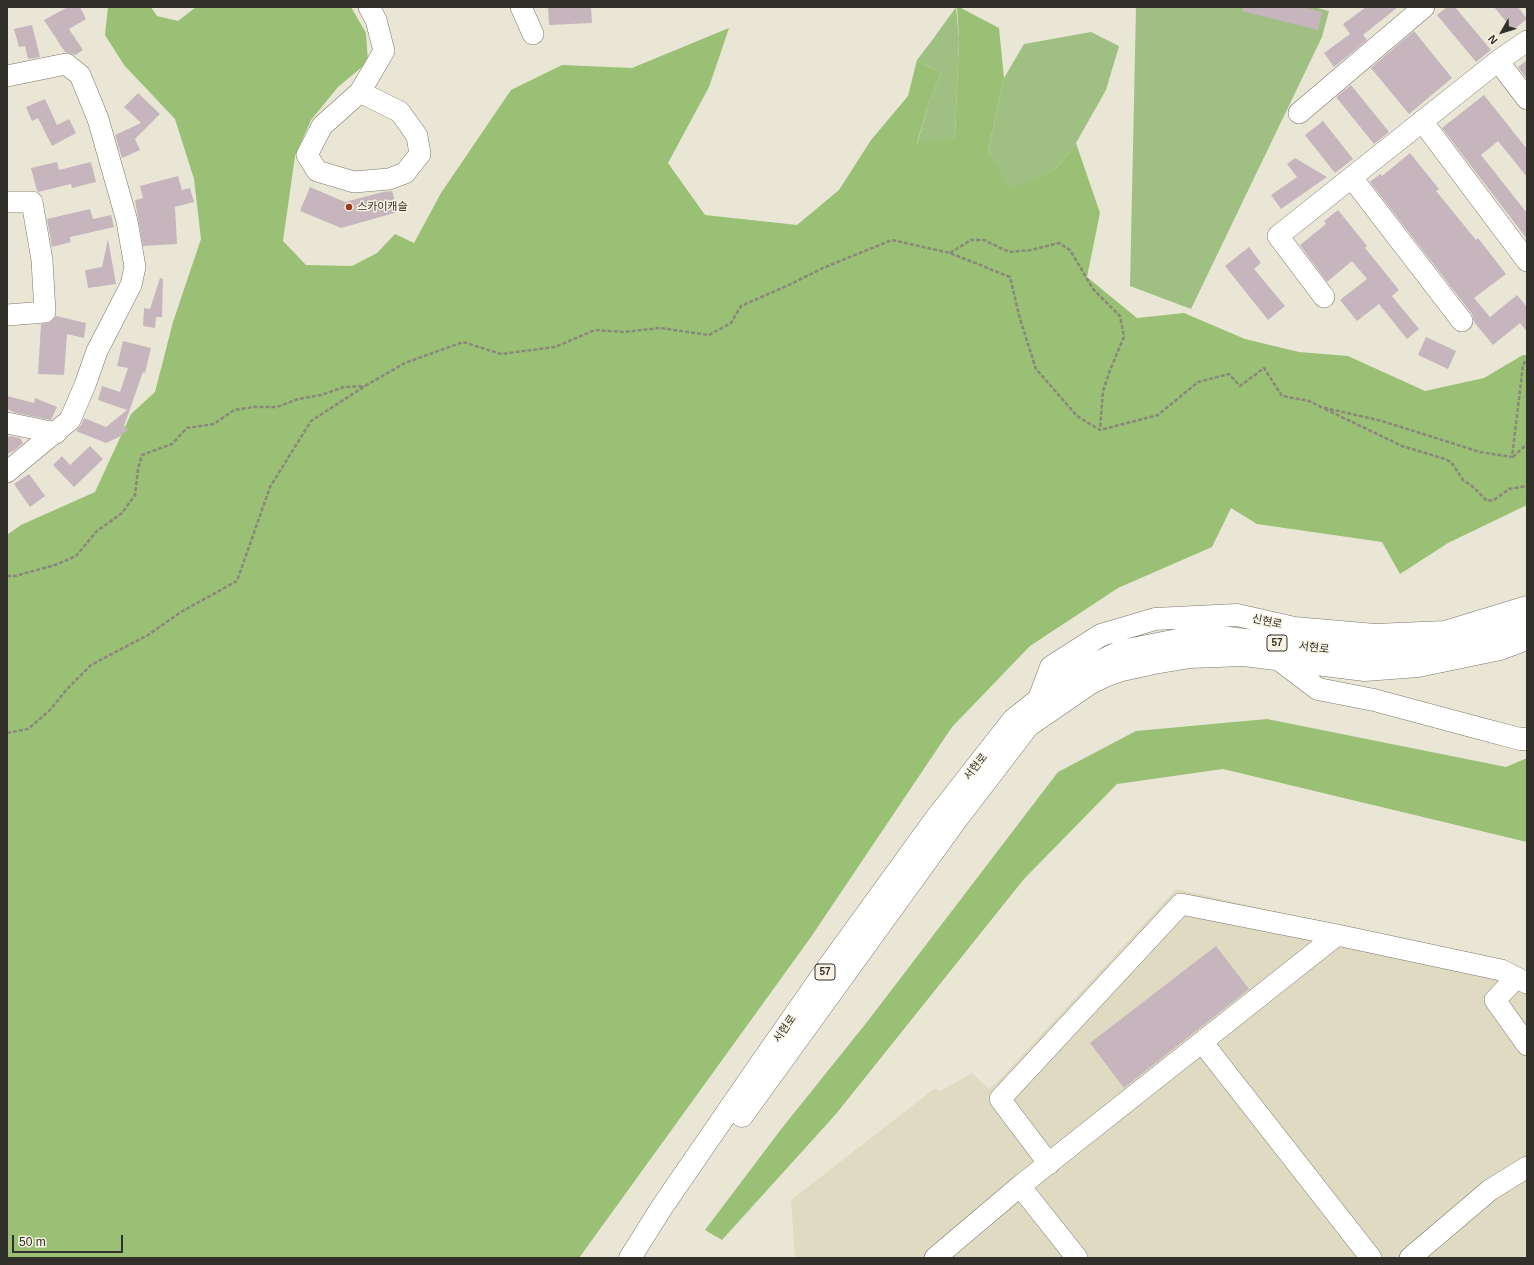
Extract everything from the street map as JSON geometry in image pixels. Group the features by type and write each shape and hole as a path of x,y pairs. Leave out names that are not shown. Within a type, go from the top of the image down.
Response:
{"main road":[{"name":"신현로","path":"1038,700 1051,667 1101,635 1155,619 1237,615 1294,628 1375,635 1445,632 1527,607"},
{"name":"서현로","path":"630,1258 662,1207 826,970 938,817 1013,720 1064,679 1122,651 1203,636 1337,651 1374,653 1423,649 1504,632 1527,622"},
{"name":"서현로","path":"644,1258 696,1178 823,1006 956,820 1028,726 1088,684 1122,670 1154,663 1190,657 1244,655 1365,670 1418,666 1500,649 1527,639"},
{"path":"1280,660 1318,689 1374,700 1520,739 1527,738"}],"street":[{"path":"360,92 400,112 417,136 420,154 405,173 389,179 354,182 317,171 307,155 322,126 360,92 384,51 376,20 369,7"},
{"path":"521,7 533,34"},
{"path":"1299,113 1424,7"},
{"path":"1324,297 1278,236 1498,61 1527,41"},
{"path":"1498,61 1527,99"},
{"path":"7,76 66,64 80,75 98,119 127,221 135,267 131,285 97,351 85,385 70,420 7,472"},
{"path":"1422,121 1527,261"},
{"path":"1352,178 1462,320"},
{"path":"7,202 32,202 42,260 45,312 7,315"},
{"path":"7,423 56,433"},
{"path":"1049,1164 1000,1100 1181,904 1501,970 1521,981 1495,1000 1527,1044"},
{"path":"935,1258 1020,1186 1337,935"},
{"path":"1202,1042 1371,1258"},
{"path":"1410,1258 1490,1190 1527,1168"},
{"path":"1020,1186 1077,1258"}],"path":[{"path":"7,733 28,729 50,710 67,689 91,665 148,635 181,612 237,582 270,487 311,421 365,386 405,363 463,342 502,354 555,347 595,330 624,332 660,328 709,335 731,323 741,306 823,268 892,240 950,253 1010,277 1020,319 1036,369 1077,416 1100,430 1158,415 1198,382 1229,374 1240,386 1264,368 1282,396 1309,401 1402,446 1451,462 1464,481 1487,501 1494,500 1509,489 1527,486"},
{"path":"950,253 970,240 984,240 1009,252 1031,250 1059,243 1070,250 1093,289 1120,316 1124,337 1103,391 1100,430"},
{"path":"1512,457 1523,365 1527,359"},
{"path":"7,576 15,576 54,565 76,556 97,531 122,513 135,495 138,469 142,455 172,444 187,428 214,424 234,410 254,407 277,407 298,399 321,395 344,387 365,386"},
{"path":"1321,407 1382,420 1480,452 1512,457 1527,444"}],"shaded area":[{"path":"1176,889 1503,962 1527,973 1527,1258 795,1258 791,1200 934,1089 940,1091 972,1073 989,1089 1000,1079"}],"green space":[{"path":"108,7 151,7 157,16 178,21 196,7 351,7 366,33 368,62 338,87 311,120 295,156 283,241 306,265 352,266 377,253 395,234 414,243 441,193 511,90 562,65 632,68 729,28 709,87 668,163 705,215 797,225 839,190 871,140 908,96 917,60 941,73 929,102 917,143 955,137 959,39 957,7 959,7 999,28 1004,78 988,151 1011,189 1055,170 1076,143 1100,213 1087,277 1137,318 1184,313 1245,339 1299,352 1348,356 1425,391 1484,378 1523,355 1527,355 1527,505 1448,543 1400,574 1382,542 1257,524 1231,508 1212,547 1118,588 1030,646 952,727 811,937 579,1258 7,1258 7,535 21,525 95,492 131,414 155,392 173,322 201,239 194,179 175,119 124,65 105,35"},
{"path":"956,7 959,39 955,137 917,144 929,102 941,73 917,60"},
{"path":"1136,7 1314,7 1329,11 1322,37 1191,309 1130,286"},
{"path":"1091,32 1119,46 1106,90 1076,143 1055,170 1011,190 988,151 1004,78 1024,44"},
{"path":"1267,719 1506,767 1527,758 1527,842 1223,769 1117,784 1024,879 836,1114 722,1240 705,1230 782,1128 867,1022 1058,772 1136,731"}],"building":[{"path":"68,7 80,7 86,19 69,29 83,50 75,55 65,52 44,20"},
{"path":"548,7 591,7 592,23 549,25"},
{"path":"1243,7 1303,7 1322,12 1318,30 1242,11"},
{"path":"1366,7 1398,7 1363,35 1367,40 1334,67 1324,53 1350,34 1343,24"},
{"path":"1447,7 1455,7 1491,50 1476,62 1437,15"},
{"path":"1494,7 1518,7 1527,19 1513,30"},
{"path":"32,25 40,57 28,59 25,46 19,47 14,29"},
{"path":"1414,31 1452,78 1409,114 1371,68"},
{"path":"1527,60 1527,79 1518,67"},
{"path":"1351,85 1389,132 1374,144 1336,97"},
{"path":"138,93 160,114 135,139 140,150 122,158 115,135 141,123 124,107"},
{"path":"1484,95 1527,149 1527,177 1498,141 1481,155 1527,213 1527,239 1442,128"},
{"path":"45,99 57,125 69,119 76,133 52,146 38,118 32,121 26,107"},
{"path":"1323,121 1353,159 1335,173 1305,135"},
{"path":"1410,153 1439,189 1436,191 1476,240 1478,238 1506,274 1474,298 1490,317 1517,295 1527,307 1527,332 1520,323 1493,345 1474,322 1472,314 1370,182 1380,174 1382,176"},
{"path":"1295,158 1327,177 1281,209 1271,195 1297,177 1287,164"},
{"path":"57,162 59,170 91,162 96,182 72,188 71,184 38,192 31,168"},
{"path":"178,176 182,190 190,188 194,202 175,207 177,244 143,246 135,200 143,198 140,186"},
{"name":"스카이캐슬","path":"310,187 345,202 392,191 398,212 341,228 300,211"},
{"path":"90,209 93,219 111,215 114,227 70,237 71,242 52,247 47,219"},
{"path":"1338,210 1367,246 1365,248 1399,290 1392,296 1419,329 1407,339 1379,304 1357,321 1340,300 1367,279 1352,261 1327,282 1300,245 1326,224 1324,221"},
{"path":"108,239 116,284 88,288 85,270 102,267"},
{"path":"1249,247 1261,263 1254,269 1285,306 1268,320 1225,266"},
{"path":"160,278 163,279 162,317 156,317 155,328 143,326 144,308 150,309"},
{"path":"56,316 86,323 84,338 67,334 64,375 38,374 41,324 51,322"},
{"path":"1426,337 1456,351 1448,369 1418,355"},
{"path":"123,341 151,348 145,373 143,372 124,426 128,430 119,437 106,443 76,431 84,418 106,427 127,410 98,400 102,386 120,392 128,368 117,366"},
{"path":"7,396 34,403 35,398 57,407 51,420 16,413 7,409"},
{"path":"10,436 20,438 23,443 15,450 7,454 7,438"},
{"path":"90,446 103,459 74,487 53,465 62,456 70,465"},
{"path":"29,474 45,496 30,507 14,484"},
{"path":"1216,946 1249,989 1124,1088 1090,1043"}],"place":[{"name":"스카이캐슬","path":"349,207"}]}
